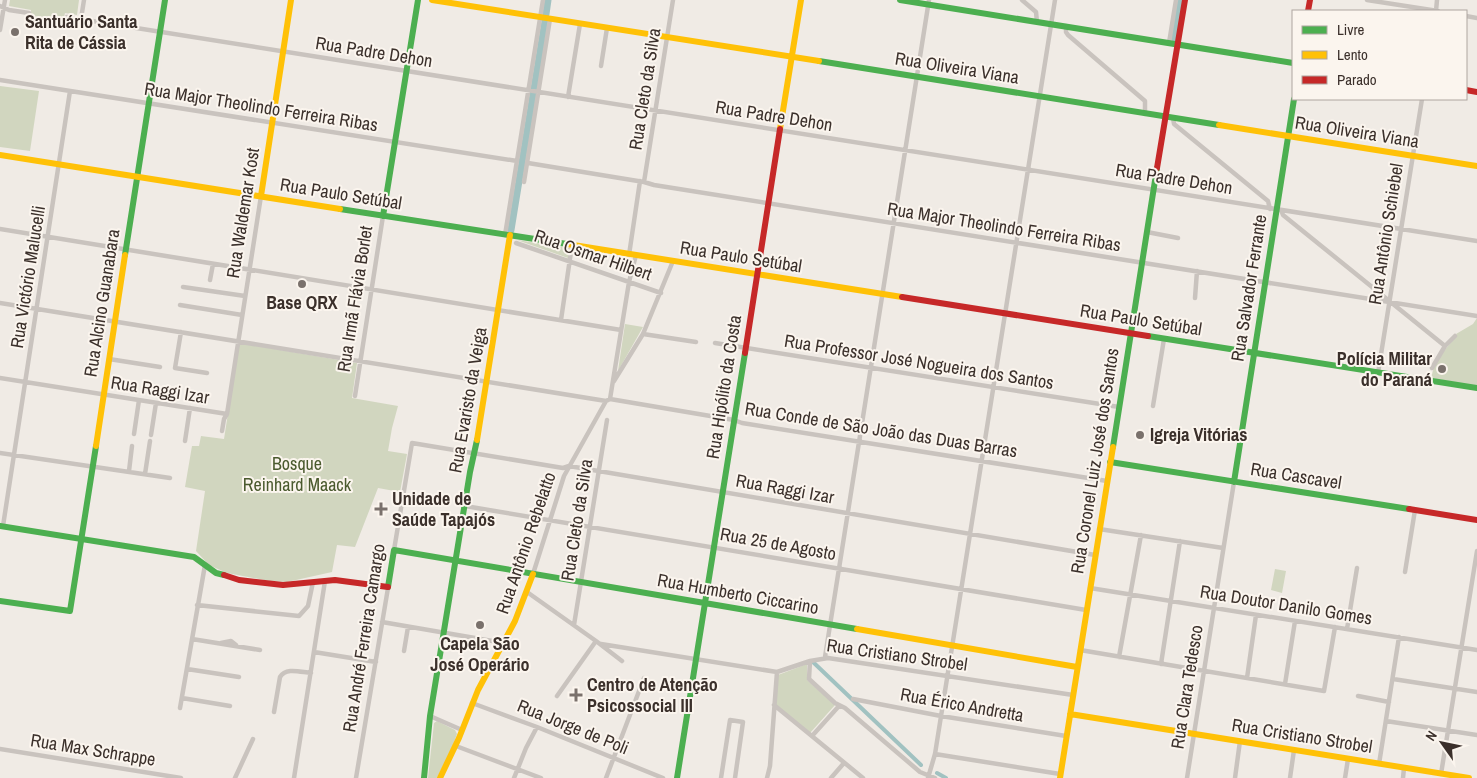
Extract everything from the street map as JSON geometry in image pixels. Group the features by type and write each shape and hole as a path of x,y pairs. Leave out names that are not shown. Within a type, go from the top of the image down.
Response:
{"main road":[{"name":"Rua Alcino Guanabara","path":"0,601 70,611 165,0"},
{"name":"Rua Waldemar Kost","path":"261,196 291,0"},
{"name":"Rua Irmã Flávia Borlet","path":"383,216 418,0"},
{"name":"Rua Oliveira Viana","path":"432,0 1477,166"},
{"name":"Rua Hipólito da Costa","path":"677,778 801,0"},
{"path":"900,0 928,2 1037,22 1292,63"},
{"name":"Rua Coronel Luiz José dos Santos","path":"1060,776 1185,0"},
{"name":"Rua Salvador Ferrante","path":"1234,482 1294,100"},
{"name":"Rua Paulo Setúbal","path":"0,155 1477,388"},
{"name":"Rua Evaristo da Veiga","path":"424,778 430,716 487,381 508,235"},
{"name":"Rua Cascavel","path":"1110,462 1477,520"},
{"path":"1,526 194,558 220,576 239,580 282,585 343,580 388,588"},
{"name":"Rua Humberto Ciccarino","path":"394,550 1077,667"},
{"name":"Rua André Ferreira Camargo","path":"388,588 394,550"},
{"name":"Rua Antônio Rebelatto","path":"440,778 456,746 472,703 504,643 533,574"},
{"name":"Rua Cristiano Strobel","path":"1070,714 1469,778"}],"street":[{"path":"0,30 2,6 5,0"},
{"path":"82,19 84,0"},
{"name":"Rua Evaristo da Veiga","path":"508,235 517,161 542,0"},
{"name":"Rua Cleto da Silva","path":"608,400 613,384 642,182 673,0"},
{"path":"1022,0 1036,12 1037,22"},
{"path":"928,777 936,754 1055,0"},
{"path":"1169,43 1176,0"},
{"path":"1367,0 1430,10"},
{"path":"824,657 928,2"},
{"path":"2,6 9,10 29,13"},
{"name":"Rua Padre Dehon","path":"68,17 1477,241"},
{"path":"524,182 550,19"},
{"path":"568,97 580,24"},
{"path":"1066,26 1068,35 1145,101 1145,114"},
{"path":"601,66 607,28"},
{"name":"Rua Major Theolindo Ferreira Ribas","path":"0,80 517,161"},
{"name":"Rua Victório Malucelli","path":"1,526 14,455 70,91"},
{"name":"Rua Antônio Schiebel","path":"1378,373 1422,100"},
{"path":"1173,118 1174,124 1445,346"},
{"name":"Rua Major Theolindo Ferreira Ribas","path":"528,163 654,185 1477,316"},
{"name":"Rua Waldemar Kost","path":"222,431 227,414 261,196"},
{"name":"Rua Irmã Flávia Borlet","path":"355,396 383,216"},
{"path":"0,229 621,330"},
{"path":"1147,232 1178,238"},
{"name":"Rua Osmar Hilbert","path":"516,243 661,293"},
{"path":"561,320 572,245"},
{"path":"613,384 643,334 673,262"},
{"path":"210,280 213,264"},
{"path":"1194,298 1197,271"},
{"path":"183,286 245,296"},
{"name":"Rua Conde de São João das Duas Barras","path":"0,302 1107,481"},
{"path":"180,305 242,315"},
{"path":"181,332 175,368 207,373"},
{"path":"643,334 696,342"},
{"path":"1432,368 1445,346 1455,336"},
{"path":"1153,406 1164,339"},
{"name":"Rua Professor José Nogueira dos Santos","path":"715,343 1119,407"},
{"path":"109,359 160,367"},
{"name":"Rua Raggi Izar","path":"0,378 227,414"},
{"path":"134,434 139,400"},
{"name":"Rua Antônio Rebelatto","path":"533,574 564,476 608,400"},
{"path":"145,474 156,403"},
{"path":"185,441 190,408"},
{"name":"Rua Cleto da Silva","path":"574,625 607,420"},
{"name":"Rua Raggi Izar","path":"412,443 564,468 569,466 1095,555"},
{"name":"Rua André Ferreira Camargo","path":"394,550 412,443"},
{"path":"128,471 132,446"},
{"path":"0,453 86,466 92,465 170,478"},
{"name":"Rua Clara Tedesco","path":"1186,778 1234,482"},
{"name":"Rua 25 de Agosto","path":"465,506 1086,610"},
{"path":"1405,572 1415,510"},
{"path":"1099,529 1223,548"},
{"path":"1119,657 1141,535"},
{"path":"1161,664 1180,541"},
{"path":"1441,774 1477,551"},
{"path":"180,708 205,565"},
{"path":"1347,629 1356,568"},
{"path":"294,778 325,581"},
{"path":"197,605 299,616 308,606 313,582"},
{"name":"Rua André Ferreira Camargo","path":"356,778 388,588"},
{"name":"Rua Doutor Danilo Gomes","path":"1090,588 1477,650"},
{"path":"527,592 622,661"},
{"path":"1246,678 1256,615"},
{"path":"1285,684 1295,621"},
{"path":"382,622 504,643"},
{"path":"404,652 408,626"},
{"path":"1080,650 1324,691 1335,627"},
{"path":"1379,764 1399,637"},
{"path":"192,639 260,650"},
{"path":"556,696 596,641"},
{"name":"Rua Cristiano Strobel","path":"601,644 777,672 824,657 1073,695"},
{"path":"314,652 376,662"},
{"path":"810,661 810,679 839,706 845,708 920,772 928,777 935,778"},
{"path":"187,669 239,677"},
{"path":"274,712 282,673 287,670 310,673"},
{"path":"767,778 770,766 777,672"},
{"path":"606,778 644,678"},
{"path":"1393,678 1477,692"},
{"path":"1358,696 1389,702"},
{"path":"182,698 230,706"},
{"name":"Rua Érico Andretta","path":"853,699 941,716 1066,736"},
{"name":"Rua Jorge de Poli","path":"472,703 663,778"},
{"path":"774,705 863,778"},
{"path":"812,736 839,706"},
{"path":"430,716 462,730"},
{"path":"721,778 730,720 743,722 735,778"},
{"path":"1386,721 1477,736"},
{"path":"514,778 537,727"},
{"path":"235,778 252,739"},
{"path":"1235,778 1240,741"},
{"path":"456,746 541,778"},
{"name":"Rua Max Schrappe","path":"0,749 181,778"},
{"path":"1290,778 1294,750"},
{"path":"936,754 1060,776"},
{"path":"1345,778 1348,759"},
{"path":"831,778 844,763"},
{"path":"1402,778 1404,768"}],"green space":[{"path":"10,0 79,0 77,15 65,13 63,21 30,16 31,10 9,6"},
{"path":"0,86 39,91 30,151 0,147"},
{"path":"517,240 569,248 568,258"},
{"path":"1477,318 1477,386 1431,378 1438,360 1457,336 1456,334 1473,324"},
{"path":"625,324 643,327 618,371"},
{"name":"Bosque Reinhard Maack","path":"239,343 357,363 352,398 398,406 388,451 407,454 400,492 378,488 355,547 337,545 332,572 287,582 270,581 227,573 209,565 196,551 205,491 185,487 192,446 199,446 201,436 224,439"},
{"path":"1275,569 1286,571 1282,593 1271,590"},
{"path":"807,664 807,680 835,705 810,733 776,705 778,675"},
{"path":"437,721 455,730 457,734 437,778 428,778 434,723"}],"waterway":[{"path":"546,14 548,0"},
{"path":"1174,38 1180,0"},
{"path":"511,230 545,21"},
{"path":"814,663 921,765"},
{"path":"937,773 946,778"}],"traffic: fast":[{"path":"125,255 165,0"},
{"path":"383,216 418,0"},
{"path":"900,0 1292,63"},
{"path":"819,61 1219,125"},
{"path":"1234,482 1294,100"},
{"path":"1113,447 1157,168"},
{"path":"340,209 567,244"},
{"path":"1148,336 1477,388"},
{"path":"677,778 745,353"},
{"path":"424,778 430,716 470,472 477,440"},
{"path":"0,601 70,611 96,446"},
{"path":"1110,462 1409,509"},
{"path":"0,526 194,557 216,573 224,575"},
{"path":"388,587 394,550 857,629"}],"traffic: slow":[{"path":"261,196 291,0"},
{"path":"432,0 819,61"},
{"path":"780,129 801,0"},
{"path":"1219,125 1477,166"},
{"path":"0,155 340,209"},
{"path":"477,440 510,235"},
{"path":"567,244 902,297"},
{"path":"96,446 125,255"},
{"path":"1060,778 1113,447"},
{"path":"440,778 459,738 478,690 515,621 533,574"},
{"path":"857,629 1077,667"},
{"path":"1070,714 1469,778"}],"traffic: jam":[{"path":"1157,168 1185,0"},
{"path":"1308,10 1310,0"},
{"path":"1467,90 1477,92"},
{"path":"745,353 780,129"},
{"path":"902,297 1148,336"},
{"path":"1409,509 1477,520"},
{"path":"224,575 239,580 283,585 335,580 388,587"}],"place":[{"name":"Santuário Santa Rita de Cássia","path":"15,32"},
{"name":"Base QRX","path":"302,284"},
{"name":"Polícia Militar do Paraná","path":"1442,369"},
{"name":"Igreja Vitórias","path":"1140,435"},
{"name":"Unidade de Saúde Tapajós","path":"381,509"},
{"name":"Capela São José Operário","path":"480,625"},
{"name":"Centro de Atenção Psicossocial III","path":"576,695"}]}
